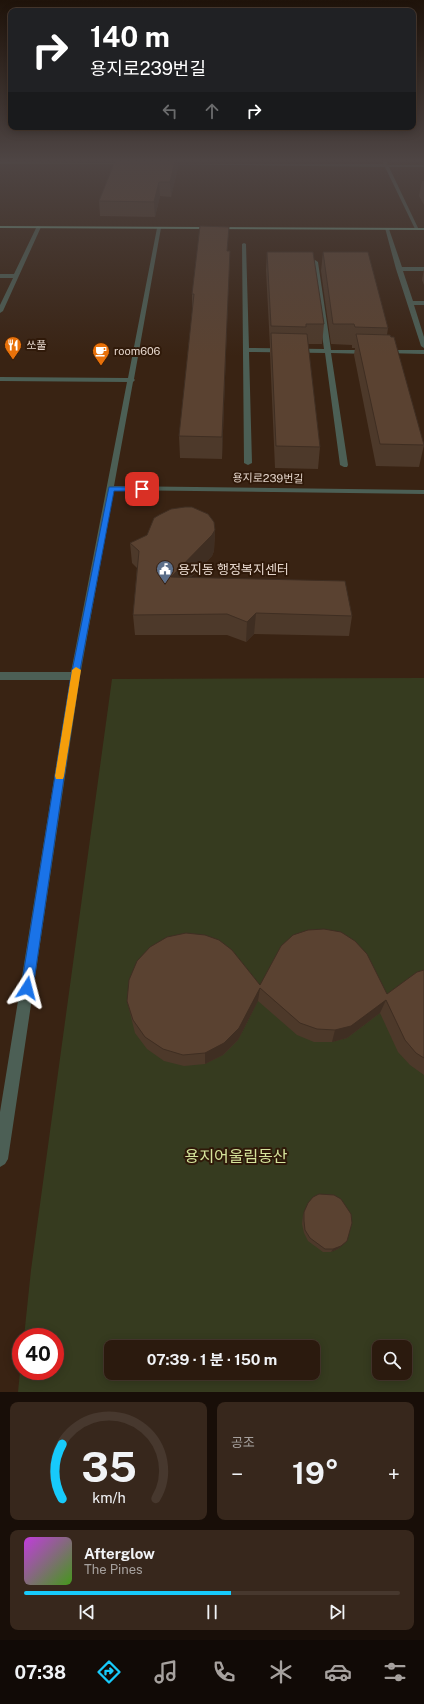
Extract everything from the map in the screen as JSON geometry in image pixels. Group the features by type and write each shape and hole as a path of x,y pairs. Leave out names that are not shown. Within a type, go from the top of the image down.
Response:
{"main road":[{"path":"0,227 424,229"}],"street":[{"path":"0,311 39,227"},
{"path":"0,1159 75,676 132,380 159,228"},
{"path":"387,229 410,303 422,333 424,346"},
{"path":"244,244 248,463"},
{"path":"315,262 344,465"},
{"path":"399,269 424,269"},
{"path":"0,276 16,276"},
{"path":"410,303 424,303"},
{"path":"246,350 372,352"},
{"path":"380,352 424,352"},
{"path":"0,379 132,380"},
{"name":"용지로239번길","path":"111,488 424,492"},
{"path":"0,676 75,676"}],"green space":[{"name":"용지어울림동산","path":"424,678 424,1392 18,1392 19,1380 64,1380 64,1328 25,1328 31,1270 112,679"}],"building":[{"path":"200,226 229,227 227,251 230,251 222,437 179,436"},
{"path":"267,252 313,252 324,324 306,324 306,327 271,326"},
{"path":"323,252 368,252 388,328 355,327 354,324 333,324"},
{"path":"271,333 307,334 320,447 276,446"},
{"path":"356,334 390,335 391,337 394,337 424,445 380,444"},
{"path":"192,507 208,514 214,522 215,530 212,535 171,577 345,581 352,616 256,613 247,622 227,614 133,615 139,551 130,543 147,535 154,518 171,509"},
{"path":"324,929 341,932 355,941 367,954 387,994 417,972 424,970 424,1058 416,1053 405,1040 386,1000 351,1026 335,1030 317,1029 300,1023 260,988 239,1028 224,1043 205,1053 183,1055 163,1049 145,1037 133,1020 127,1001 129,980 137,961 150,947 167,937 186,933 205,935 219,940 232,950 260,985 281,946 293,935 308,930"},
{"path":"319,1194 334,1195 341,1199 351,1214 352,1223 347,1241 341,1246 333,1249 325,1249 310,1238 305,1230 304,1212 308,1203 313,1197"}],"slow traffic":[{"path":"59,776 76,670"}],"place":[{"name":"쏘풀","path":"13,360"},
{"name":"room606","path":"101,366"},
{"name":"용지동 행정복지센터","path":"165,584"}],"route":[{"path":"27,988 75,676 111,488 142,489"}]}
